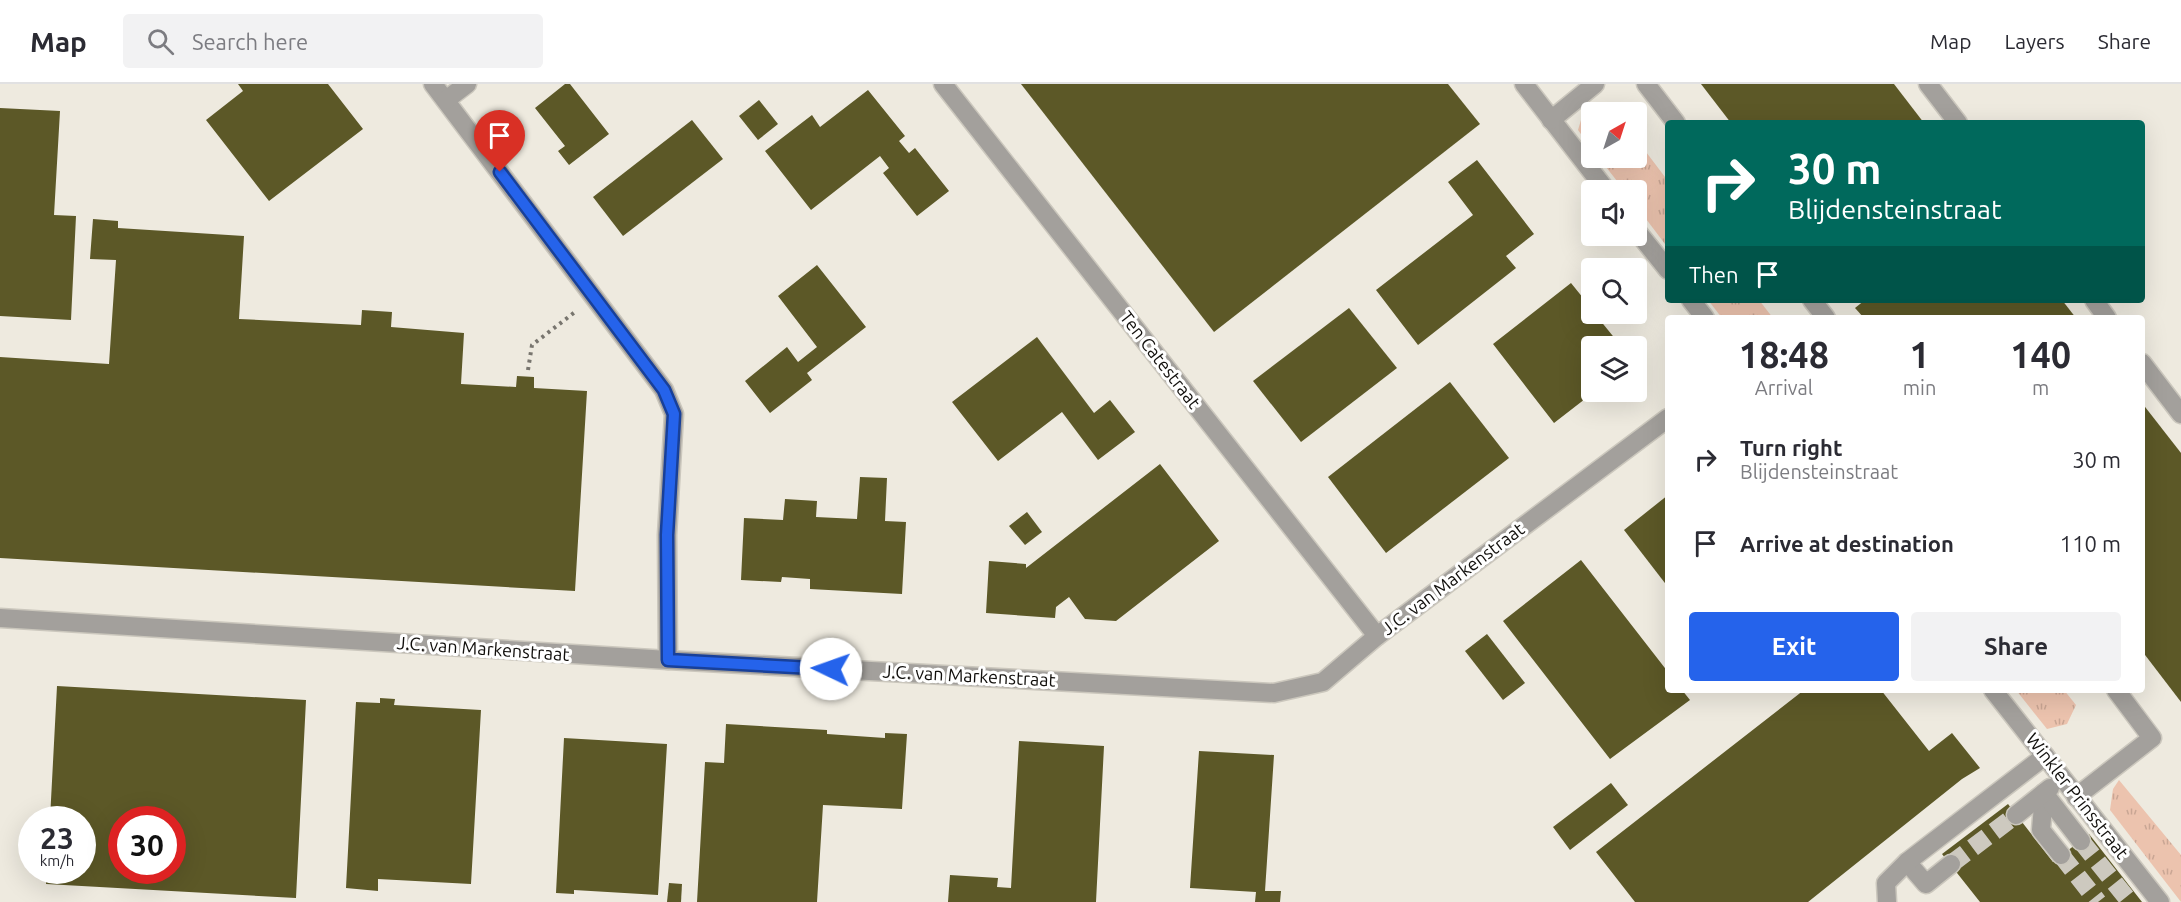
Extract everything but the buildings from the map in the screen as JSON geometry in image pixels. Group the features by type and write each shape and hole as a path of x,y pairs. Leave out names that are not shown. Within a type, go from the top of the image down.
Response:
{"street":[{"path":"433,84 664,390 674,414 667,535 668,660"},
{"path":"446,100 467,84"},
{"name":"Ten Catestraat","path":"943,84 1377,636"},
{"path":"1524,84 1598,180"},
{"path":"1551,120 1595,84"},
{"path":"1646,84 1674,120"},
{"path":"1928,84 1956,120"},
{"path":"1647,244 1665,266"},
{"path":"1693,303 1703,315"},
{"path":"1814,303 1824,315"},
{"path":"2145,367 2181,414"},
{"name":"J.C. van Markenstraat","path":"0,618 668,660 1274,693 1323,682 1377,636 1665,420"},
{"name":"Winkler Prinsstraat","path":"1995,693 2160,902"},
{"path":"2076,797 2152,738 2118,693"},
{"path":"1887,902 1886,883 1907,862 2045,756"},
{"path":"2016,814 2062,779"},
{"path":"2044,793 2081,840"},
{"path":"2044,793 2041,830 2061,855"},
{"path":"1907,862 1926,884 1951,864"}],"path":[{"path":"528,370 532,345 594,298"}],"green space":[{"path":"1647,153 1665,177 1665,244 1647,220 1647,180 1616,180 1607,168 1647,168"},
{"path":"1710,303 1761,303 1771,315 1720,315"},
{"path":"2018,693 2066,693 2076,705 2067,724 2047,729"},
{"path":"2119,780 2181,855 2181,902 2110,810 2113,789"}],"tunnel":[{"path":"1951,864 2016,815"},
{"path":"2081,841 2130,902"},
{"path":"2061,855 2098,902"}],"route":[{"path":"500,172 664,390 674,414 667,535 668,660 831,669"}]}
